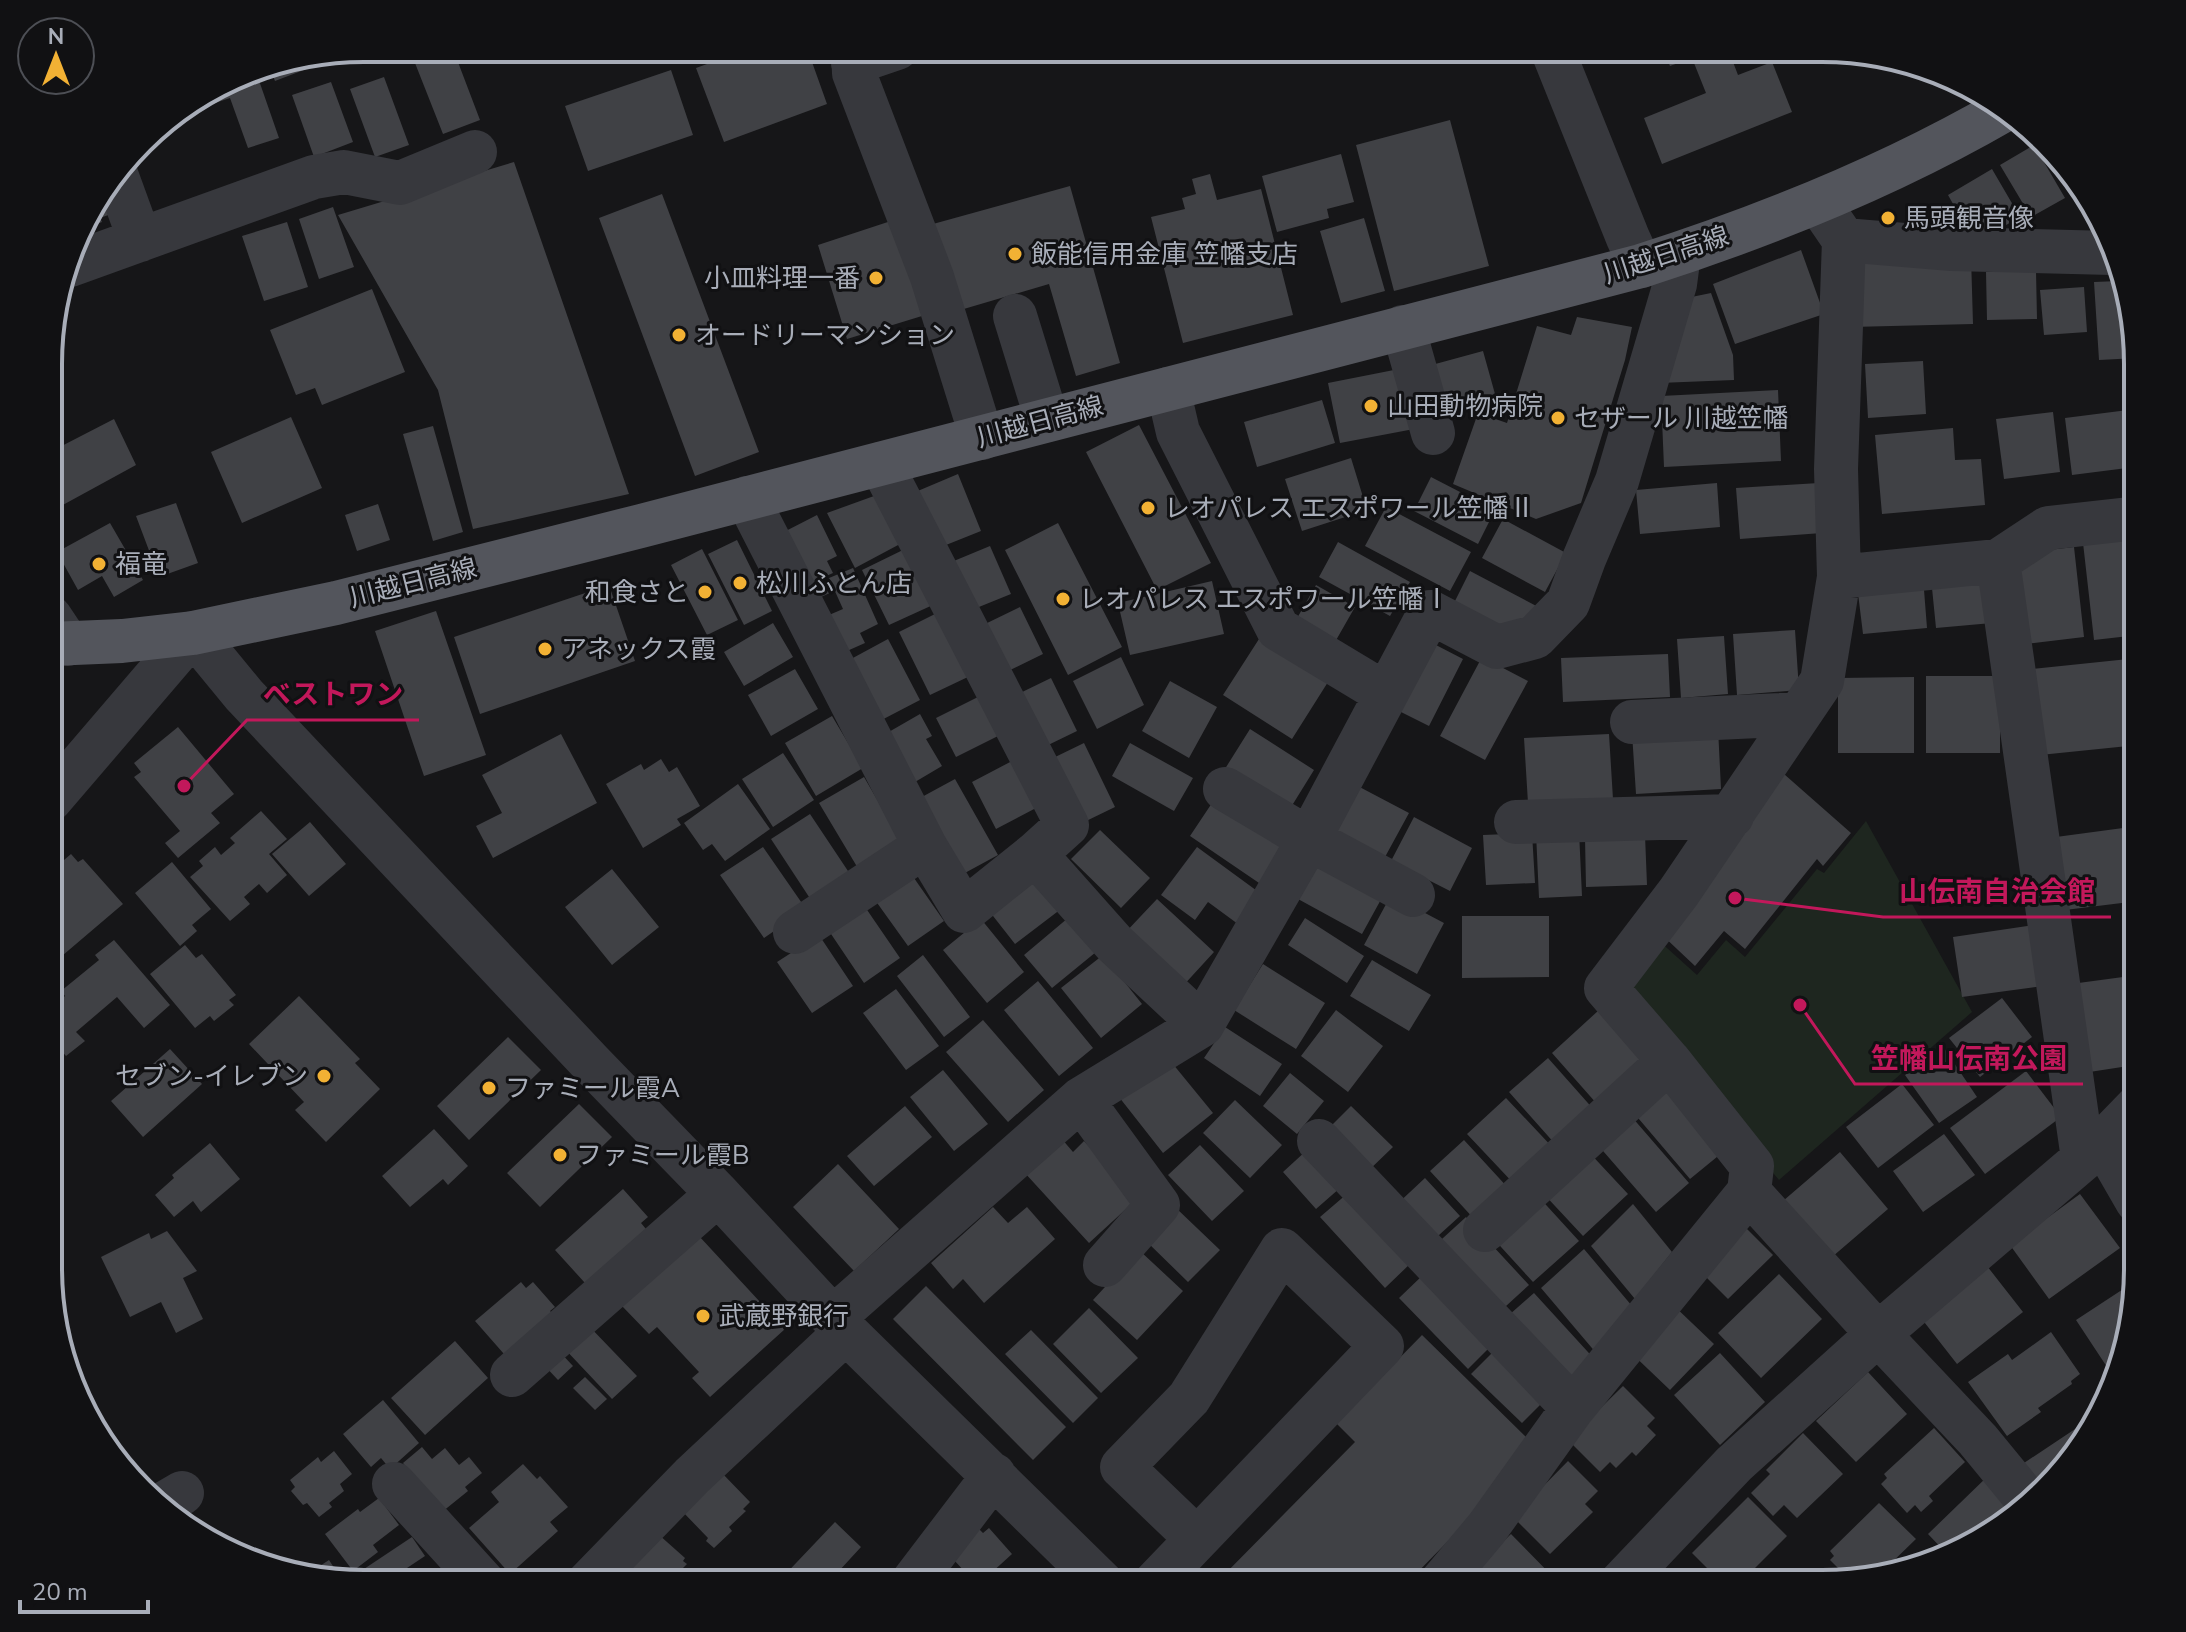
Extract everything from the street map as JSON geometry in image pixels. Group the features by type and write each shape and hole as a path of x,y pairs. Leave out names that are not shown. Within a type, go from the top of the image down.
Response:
{"main road":[{"name":"川越日高線","path":"62,636 122,641 193,633 336,603 1660,260 1818,202 1905,163 1994,116"}],"street":[{"path":"853,62 854,73 932,277 982,438"},
{"path":"601,1570 839,1325 1081,1099 1202,1025 1309,839 1430,612 1497,647 1535,637 1568,603 1617,481 1675,284 1660,260 1628,238 1557,62"},
{"path":"80,261 314,177 344,172 400,183 475,152"},
{"path":"120,186 140,240"},
{"path":"1452,1570 1487,1528 1573,1408 1749,1192 1752,1166 1669,1061 1606,988 1679,892 1822,681 1839,577 1836,469 1844,240 1818,202"},
{"path":"1844,240 1952,249 2103,253"},
{"path":"1015,316 1047,420"},
{"path":"1403,327 1433,433"},
{"path":"1168,389 1178,432 1278,629 1386,694"},
{"path":"747,498 925,846 964,911 1067,825 881,464"},
{"path":"1839,577 1998,561 2048,528 2124,520"},
{"path":"1998,561 2093,1150 2124,1186"},
{"path":"62,786 193,633 255,706 839,1325 1089,1570"},
{"path":"1632,722 1799,714"},
{"path":"1225,789 1413,895"},
{"path":"1516,822 1732,816"},
{"path":"795,932 925,846"},
{"path":"1035,854 1115,944 1202,1025"},
{"path":"1485,1230 1669,1061"},
{"path":"1081,1099 1158,1205 1105,1265"},
{"path":"1633,1570 1734,1464 2124,1120"},
{"path":"1319,1141 1573,1408"},
{"path":"1749,1192 1978,1440 2022,1494"},
{"path":"512,1375 718,1194"},
{"path":"1167,1570 1382,1346 1282,1250 1189,1398 1122,1467 1197,1539"},
{"path":"922,1570 994,1475"},
{"path":"394,1484 472,1570"}],"shaded area":[{"path":"1866,821 1972,1012 1779,1180 1618,988 1657,939 1697,975 1726,940 1745,957 1817,869 1824,873"}],"building":[{"path":"458,62 480,120 443,134 415,63"},
{"path":"712,62 812,62 827,104 724,142 696,68"},
{"path":"1694,62 1733,62 1738,75 1772,62 1792,112 1662,164 1644,118 1706,93"},
{"path":"312,67 275,81 273,76"},
{"path":"671,70 693,135 588,171 565,106"},
{"path":"384,77 409,145 375,157 350,89"},
{"path":"259,81 279,138 248,148 230,98 212,104"},
{"path":"331,82 353,142 314,157 292,95"},
{"path":"1450,120 1489,266 1394,291 1356,145"},
{"path":"2032,146 2065,198 2031,217 2000,165"},
{"path":"1341,154 1354,202 1327,209 1329,218 1277,232 1262,176"},
{"path":"514,162 629,494 473,529 438,390 338,215"},
{"path":"1992,169 2020,217 1975,243 1948,195"},
{"path":"1210,174 1217,200 1261,189 1293,315 1183,343 1151,217 1185,209 1182,198 1196,194 1192,179"},
{"name":"飯能信用金庫 笠幡支店","path":"1070,186 1120,363 1076,376 1049,284 957,311 933,224"},
{"name":"オードリーマンション","path":"662,194 759,452 695,476 599,218"},
{"path":"107,205 111,214 100,218 102,222 96,224"},
{"path":"333,207 354,267 319,279 299,219"},
{"name":"小皿料理一番","path":"900,218 935,312 847,339 818,245"},
{"path":"1364,218 1385,291 1341,303 1320,231"},
{"path":"287,222 308,287 264,301 242,236"},
{"path":"1801,250 1824,314 1735,344 1713,284"},
{"path":"1971,256 1973,324 1851,327 1848,260"},
{"path":"2036,271 2037,319 1987,320 1986,272"},
{"path":"2113,281 2124,359 2099,360 2094,282"},
{"path":"2084,287 2087,332 2044,335 2040,290"},
{"path":"372,289 405,372 322,405 315,388 296,395 270,330"},
{"path":"1711,293 1733,355 1734,380 1659,383 1672,301"},
{"name":"セザール 川越笠幡","path":"1577,317 1632,327 1625,360 1581,503 1536,519 1453,484 1478,413 1507,423 1537,326 1571,335"},
{"path":"1483,351 1495,394 1440,409 1428,366"},
{"path":"1923,361 1926,414 1868,418 1865,364"},
{"name":"山田動物病院","path":"1399,369 1414,429 1340,443 1328,383"},
{"path":"1778,390 1781,461 1664,467 1661,396"},
{"path":"1322,400 1335,443 1257,467 1244,422"},
{"path":"2124,411 2124,468 2072,475 2065,418"},
{"path":"2053,412 2060,472 2004,479 1996,419"},
{"path":"291,417 322,488 242,523 211,452"},
{"path":"114,419 136,465 62,505 62,446"},
{"name":"レオパレス エスポワール笠幡Ⅱ","path":"1139,425 1211,563 1157,590 1086,452"},
{"path":"433,426 463,532 433,541 403,434"},
{"path":"1953,428 1955,460 1981,459 1985,505 1882,514 1875,435"},
{"path":"1351,458 1367,510 1302,531 1285,479"},
{"path":"958,474 981,531 936,549 913,493"},
{"path":"1431,477 1495,510 1478,544 1414,511"},
{"path":"1717,483 1720,527 1640,534 1636,490"},
{"path":"1819,483 1822,533 1740,539 1736,488"},
{"path":"874,496 900,544 855,568 827,513"},
{"path":"176,503 198,563 159,577 136,516"},
{"path":"378,504 390,540 357,551 345,515"},
{"path":"1386,507 1471,552 1450,591 1365,546"},
{"path":"817,515 837,556 827,561 833,573 824,577 832,592 810,602 776,536"},
{"path":"1503,519 1566,553 1545,592 1482,558"},
{"name":"福竜","path":"110,523 143,580 114,597 102,576 78,590 62,561 62,549"},
{"name":"レオパレス エスポワール笠幡Ⅰ","path":"1058,523 1122,647 1068,675 1005,550"},
{"path":"2124,529 2124,637 2094,640 2082,534"},
{"name":"松川ふとん店","path":"737,540 772,611 744,625 708,554"},
{"path":"1338,542 1410,582 1390,616 1319,577"},
{"path":"990,546 1011,594 969,611 949,563"},
{"path":"2074,547 2084,637 2025,644 2014,554"},
{"path":"907,548 935,604 889,625 862,570"},
{"name":"和食さと","path":"702,549 738,620 707,635 671,565"},
{"path":"853,568 878,624 860,633 865,643 838,655 822,618 843,609 829,578"},
{"path":"1470,571 1542,609 1500,637 1450,611"},
{"path":"1987,572 1992,623 1936,628 1931,578"},
{"path":"1923,577 1927,628 1863,634 1857,585"},
{"path":"1212,581 1224,634 1130,655 1118,603"},
{"name":"アネックス霞","path":"609,585 635,661 480,714 454,637"},
{"path":"1316,585 1355,607 1335,642 1296,620"},
{"path":"1020,607 1043,654 1006,672 983,625"},
{"path":"436,611 486,755 424,776 375,631"},
{"path":"939,612 970,676 930,695 899,632"},
{"path":"773,623 793,657 744,686 724,652"},
{"path":"1795,630 1799,690 1737,695 1733,634"},
{"path":"1724,636 1728,694 1681,698 1677,639"},
{"path":"888,639 920,700 872,725 851,659"},
{"path":"1259,639 1328,682 1292,739 1223,695"},
{"path":"1434,644 1463,659 1429,726 1393,708"},
{"path":"1668,654 1670,697 1563,702 1561,658"},
{"path":"1121,657 1144,705 1097,729 1073,681"},
{"path":"1482,657 1528,681 1485,760 1440,736"},
{"path":"2124,659 2124,746 2040,755 2031,669"},
{"path":"795,669 818,709 771,736 748,695"},
{"path":"1926,676 2000,676 2000,753 1926,753"},
{"path":"1914,677 1914,753 1838,753 1838,678"},
{"path":"1051,678 1077,731 1042,748 1016,695"},
{"path":"1170,681 1217,707 1189,758 1142,731"},
{"path":"980,696 1000,735 956,757 936,718"},
{"path":"920,714 932,736 926,739 942,766 915,782 887,733"},
{"path":"832,716 863,768 816,796 785,743"},
{"path":"178,727 234,794 211,813 220,823 178,858 165,843 180,831 134,777 141,772 134,763"},
{"path":"1718,728 1721,789 1636,794 1632,733"},
{"path":"1250,729 1314,770 1288,812 1223,772"},
{"path":"561,734 597,803 493,858 476,826 502,813 482,775"},
{"path":"1609,734 1613,799 1528,803 1524,738"},
{"path":"1084,743 1115,807 1080,824 1049,760"},
{"path":"1130,743 1193,778 1174,811 1112,776"},
{"path":"783,753 814,800 773,827 742,779"},
{"path":"661,759 669,772 677,767 700,806 677,819 681,825 643,848 606,784 641,764 644,770"},
{"path":"1012,761 1036,808 996,829 972,782"},
{"path":"1776,767 1851,833 1823,866 1817,859 1745,949 1724,931 1695,966 1660,933"},
{"path":"864,777 903,844 859,870 819,803"},
{"path":"955,779 998,855 963,874 920,798"},
{"path":"1352,783 1409,813 1385,857 1328,827"},
{"path":"738,784 770,829 725,861 712,844 703,850 684,823"},
{"path":"1216,797 1288,847 1262,885 1190,836"},
{"path":"261,811 287,839 269,854 287,875 267,893 259,884 244,897 250,904 230,921 190,877 203,866 199,861 215,847 221,855 235,843 230,838"},
{"path":"810,814 852,877 813,903 771,839"},
{"path":"1414,817 1472,848 1450,891 1391,861"},
{"path":"310,822 346,864 309,896 272,854"},
{"path":"2124,828 2124,903 2065,910 2056,837"},
{"path":"1100,830 1150,878 1121,908 1071,859"},
{"path":"1579,831 1582,896 1539,898 1536,833"},
{"path":"1532,833 1535,883 1486,885 1483,835"},
{"path":"1645,835 1647,885 1586,887 1585,838"},
{"path":"763,847 806,909 764,938 720,875"},
{"path":"1197,847 1264,896 1242,927 1208,902 1195,920 1161,895"},
{"path":"71,854 78,862 83,859 123,904 62,956 62,862"},
{"path":"1320,859 1384,894 1362,934 1298,899"},
{"path":"172,862 211,909 192,925 197,931 180,946 135,893"},
{"path":"907,868 944,921 908,946 870,893"},
{"path":"612,869 659,927 612,965 565,907"},
{"path":"1031,871 1061,909 1015,944 986,907"},
{"path":"1391,895 1444,923 1417,974 1364,945"},
{"path":"1157,899 1214,952 1181,988 1123,935"},
{"path":"863,904 900,958 864,983 827,928"},
{"path":"1462,916 1549,916 1549,977 1462,978"},
{"path":"1068,918 1096,952 1052,988 1024,955"},
{"path":"1305,918 1364,956 1347,983 1288,945"},
{"path":"981,919 1024,972 987,1003 943,950"},
{"path":"2034,925 2043,986 1962,997 1953,937"},
{"path":"819,935 853,986 812,1013 777,962"},
{"path":"114,940 170,1005 144,1028 117,997 76,1032 85,1041 66,1056 62,1052 62,999 65,996 62,990 99,960 95,955"},
{"path":"185,945 196,958 202,954 236,995 229,1000 234,1005 214,1021 210,1016 195,1028 150,974"},
{"path":"923,955 970,1017 944,1037 897,976"},
{"path":"1103,955 1142,1004 1101,1038 1061,988"},
{"path":"1372,960 1431,995 1409,1031 1350,996"},
{"path":"1263,964 1325,1003 1296,1049 1234,1010"},
{"path":"2123,977 2124,1067 2083,1073 2071,984"},
{"path":"1038,981 1093,1048 1059,1076 1004,1010"},
{"path":"896,989 939,1046 906,1070 863,1013"},
{"name":"セブン-イレブン","path":"299,996 360,1059 355,1063 380,1089 326,1142 295,1110 304,1102 249,1044"},
{"path":"2002,998 2032,1037 1980,1077 1949,1038"},
{"path":"1336,1010 1383,1046 1348,1092 1301,1056"},
{"path":"1599,1010 1645,1060 1597,1104 1552,1053"},
{"path":"983,1020 1044,1090 1008,1122 946,1052"},
{"path":"1225,1027 1282,1064 1260,1096 1204,1058"},
{"name":"ファミール霞A","path":"508,1037 541,1070 469,1140 437,1106"},
{"path":"1944,1048 1977,1097 1939,1123 1905,1075"},
{"path":"170,1049 202,1084 143,1137 111,1101"},
{"path":"1168,1058 1213,1113 1163,1153 1119,1097"},
{"path":"1548,1058 1595,1111 1556,1145 1509,1092"},
{"path":"943,1070 988,1124 954,1151 910,1097"},
{"path":"2026,1071 2061,1117 1985,1174 1950,1128"},
{"path":"1290,1073 1324,1101 1297,1134 1263,1106"},
{"path":"1666,1084 1723,1152 1690,1179 1633,1112"},
{"path":"1902,1084 1934,1125 1878,1168 1846,1127"},
{"path":"1506,1098 1555,1150 1516,1186 1467,1134"},
{"path":"1235,1100 1282,1145 1250,1178 1203,1133"},
{"name":"ファミール霞B","path":"579,1104 612,1137 540,1207 507,1173"},
{"path":"905,1106 932,1137 874,1186 847,1156"},
{"path":"1351,1106 1393,1147 1366,1173 1325,1132"},
{"path":"1631,1116 1689,1183 1656,1212 1597,1144"},
{"path":"434,1129 468,1166 448,1185 443,1179 410,1207 382,1176"},
{"path":"1944,1134 1975,1175 1923,1212 1893,1171"},
{"path":"1061,1138 1073,1152 1084,1141 1138,1198 1089,1243 1024,1172"},
{"path":"1464,1140 1510,1190 1476,1221 1430,1171"},
{"path":"210,1143 240,1179 201,1212 193,1201 174,1217 155,1195 174,1178 172,1175"},
{"path":"1200,1145 1244,1191 1212,1221 1168,1175"},
{"path":"1586,1149 1628,1194 1583,1236 1541,1191"},
{"path":"1307,1150 1340,1188 1316,1209 1283,1172"},
{"path":"1840,1152 1888,1209 1825,1263 1777,1206"},
{"path":"838,1164 899,1229 854,1271 793,1207"},
{"path":"1425,1178 1460,1216 1428,1245 1394,1207"},
{"path":"623,1189 648,1217 641,1223 646,1229 585,1283 555,1250"},
{"path":"1348,1193 1412,1262 1385,1288 1320,1217"},
{"path":"2080,1194 2120,1248 2049,1299 2010,1245"},
{"path":"1537,1195 1579,1241 1533,1282 1491,1236"},
{"path":"1633,1204 1672,1252 1635,1299 1591,1246"},
{"path":"993,1207 1008,1223 1027,1207 1055,1239 984,1303 963,1279 953,1289 931,1263"},
{"path":"1175,1207 1220,1250 1188,1282 1144,1239"},
{"path":"1466,1217 1529,1285 1494,1317 1431,1249"},
{"path":"1741,1223 1773,1255 1728,1299 1696,1267"},
{"path":"167,1231 197,1271 183,1278 203,1319 176,1333 161,1302 130,1317 101,1257 149,1233 151,1239"},
{"name":"武蔵野銀行","path":"699,1236 785,1329 710,1397 692,1378 699,1372 657,1327 649,1334 622,1306"},
{"path":"1584,1249 1632,1306 1597,1354 1541,1288"},
{"path":"1139,1250 1183,1291 1137,1340 1093,1300"},
{"path":"1987,1266 2023,1312 1957,1364 1921,1318"},
{"path":"1424,1274 1491,1346 1468,1369 1399,1298"},
{"path":"1779,1274 1822,1319 1761,1378 1718,1333"},
{"path":"521,1282 526,1288 533,1282 555,1307 504,1354 475,1321"},
{"path":"926,1286 1066,1427 1033,1460 893,1319"},
{"path":"2123,1289 2118,1327 2107,1367 2107,1367 2076,1320"},
{"path":"1534,1293 1598,1363 1566,1393 1501,1322"},
{"path":"1670,1302 1714,1344 1670,1390 1626,1348"},
{"path":"1089,1308 1138,1358 1101,1393 1053,1344"},
{"path":"587,1324 637,1376 612,1399 562,1346"},
{"path":"1031,1330 1098,1398 1073,1423 1005,1354"},
{"path":"2051,1332 2080,1374 2071,1381 2072,1384 2038,1408 2041,1412 2007,1436 1968,1382 2008,1354 2012,1360"},
{"path":"1422,1335 1528,1439 1459,1530 1420,1570 1229,1570 1355,1442 1336,1423"},
{"path":"455,1341 488,1378 425,1435 391,1398"},
{"path":"1496,1349 1547,1398 1522,1423 1471,1374"},
{"path":"558,1350 573,1366 558,1380 543,1364"},
{"path":"1720,1353 1765,1402 1720,1445 1674,1395"},
{"path":"1868,1372 1907,1414 1856,1462 1816,1421"},
{"path":"585,1377 607,1399 595,1410 573,1388"},
{"path":"1623,1386 1655,1418 1647,1426 1656,1435 1636,1456 1632,1452 1616,1468 1610,1462 1600,1472 1568,1440"},
{"path":"383,1400 419,1443 390,1469 381,1458 371,1467 343,1434"},
{"path":"2079,1426 2062,1452 2031,1486 2018,1467"},
{"path":"1934,1428 1965,1462 1929,1496 1933,1501 1921,1512 1915,1505 1907,1513 1881,1484 1887,1478 1884,1474"},
{"path":"1803,1433 1843,1474 1797,1518 1784,1505 1773,1516 1751,1493 1770,1474 1766,1470"},
{"path":"422,1447 432,1459 445,1448 459,1465 469,1457 482,1473 465,1487 468,1491 442,1512 403,1463"},
{"path":"334,1451 352,1474 340,1484 344,1491 329,1503 332,1507 319,1517 291,1491 295,1487 290,1480 318,1457 321,1462"},
{"path":"1568,1461 1598,1491 1585,1504 1593,1512 1550,1554 1513,1517"},
{"path":"523,1464 537,1479 540,1476 568,1507 550,1522 558,1531 514,1570 506,1570 469,1528 499,1502 491,1492"},
{"path":"720,1471 750,1502 743,1509 746,1511 729,1527 732,1531 714,1548 681,1510"},
{"path":"1990,1474 2015,1500 1973,1530 1940,1546 1928,1534"},
{"path":"1748,1497 1787,1536 1753,1570 1709,1570 1692,1553"},
{"path":"379,1498 399,1525 373,1545 378,1552 352,1569 325,1534 358,1509 360,1512"},
{"path":"1879,1503 1916,1539 1893,1562 1862,1567 1839,1569 1830,1560 1834,1556 1830,1551"},
{"path":"835,1522 861,1547 840,1570 789,1570"},
{"path":"976,1526 983,1533 989,1528 1012,1554 994,1570 963,1570 954,1560"},
{"path":"658,1534 685,1558 683,1561 687,1564 681,1570 626,1570"},
{"path":"1511,1534 1546,1570 1474,1570"},
{"path":"412,1537 425,1556 408,1570 363,1570"},
{"path":"329,1560 334,1568 324,1567 319,1566"}],"place":[{"name":"馬頭観音像","path":"1888,218"},
{"name":"飯能信用金庫 笠幡支店","path":"1015,254"},
{"name":"小皿料理一番","path":"876,278"},
{"name":"オードリーマンション","path":"679,335"},
{"name":"山田動物病院","path":"1371,406"},
{"name":"セザール 川越笠幡","path":"1558,418"},
{"name":"レオパレス エスポワール笠幡Ⅱ","path":"1148,508"},
{"name":"福竜","path":"99,564"},
{"name":"松川ふとん店","path":"740,583"},
{"name":"和食さと","path":"705,592"},
{"name":"レオパレス エスポワール笠幡Ⅰ","path":"1063,599"},
{"name":"アネックス霞","path":"545,649"},
{"name":"ベストワン","path":"184,786"},
{"name":"山伝南自治会館","path":"1735,898"},
{"name":"笠幡山伝南公園","path":"1800,1005"},
{"name":"セブン-イレブン","path":"324,1076"},
{"name":"ファミール霞A","path":"489,1088"},
{"name":"ファミール霞B","path":"560,1155"},
{"name":"武蔵野銀行","path":"703,1316"}]}
